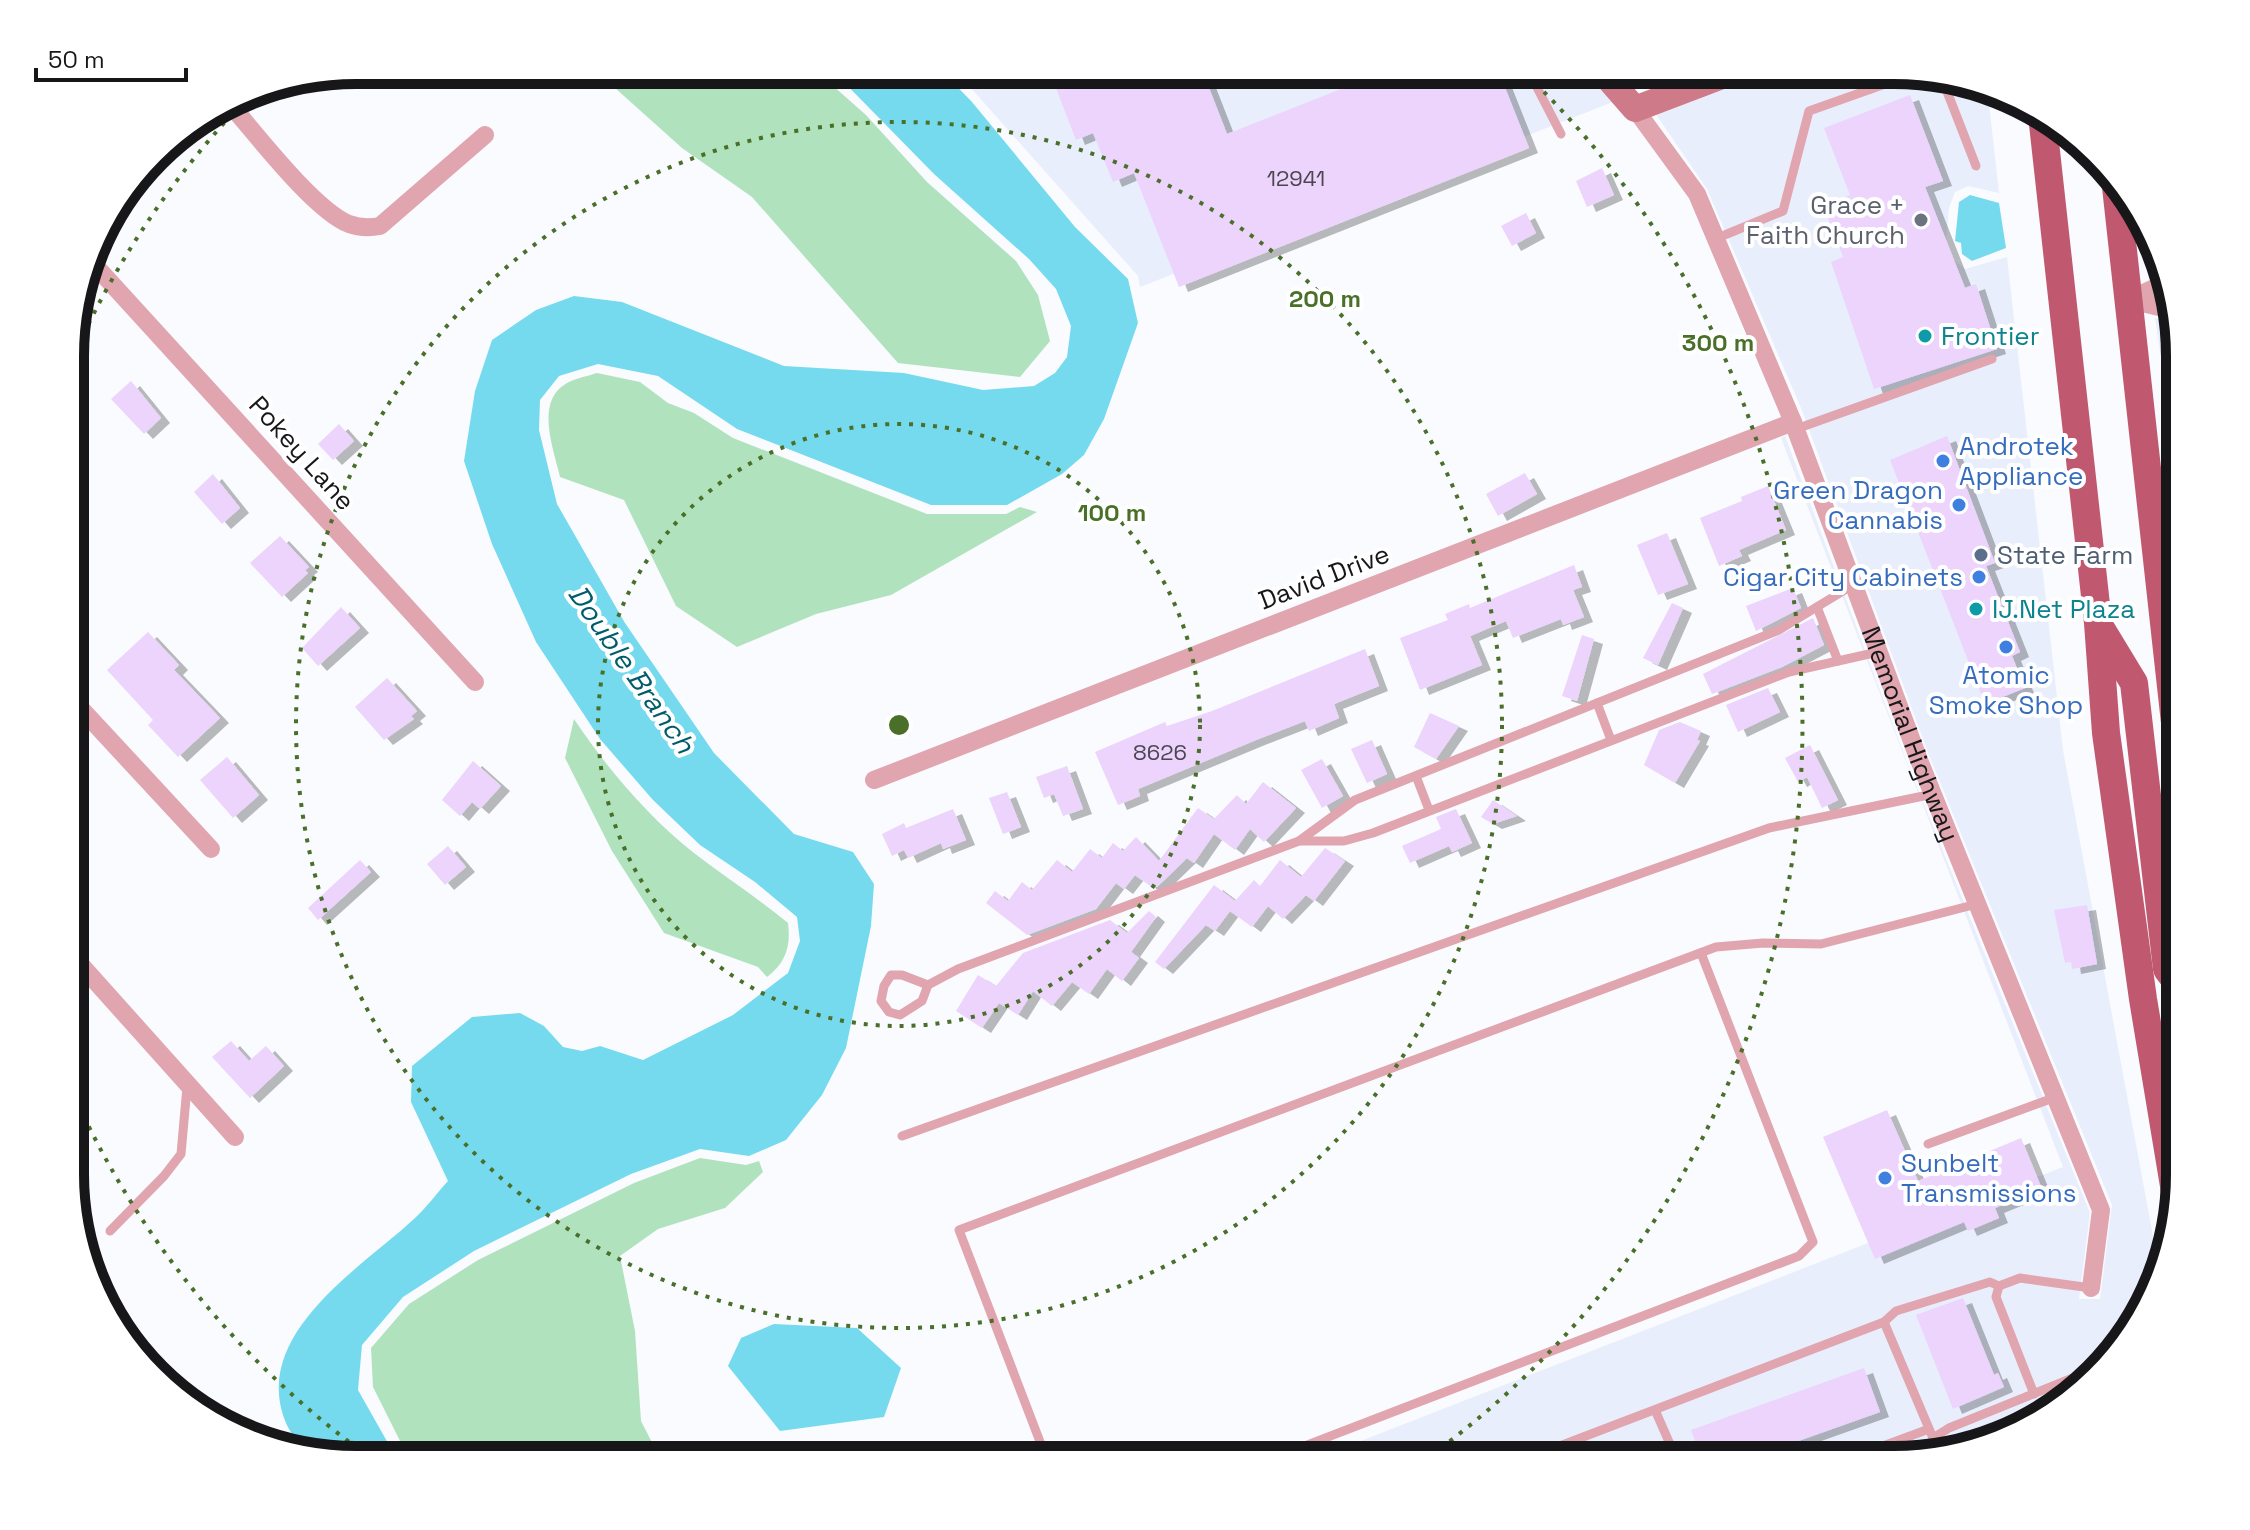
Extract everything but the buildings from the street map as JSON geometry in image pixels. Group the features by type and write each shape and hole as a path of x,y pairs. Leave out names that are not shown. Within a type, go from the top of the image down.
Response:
{"main road":[{"path":"2044,129 2098,623 2106,733 2165,1132"},
{"path":"2118,202 2165,630"},
{"path":"2098,623 2134,683 2165,952"}],"street":[{"name":"Memorial Highway","path":"1613,84 1697,194 1794,426 1933,794 2101,1210 2091,1288"},
{"path":"1635,109 1701,84"},
{"path":"237,112 322,205 349,224 365,228 380,226 485,135"},
{"name":"Pokey Lane","path":"98,269 475,682"},
{"path":"2129,300 2157,287"},
{"path":"2129,300 2161,308"},
{"name":"David Drive","path":"874,780 1794,426"},
{"path":"84,712 211,849"},
{"path":"84,968 235,1137"}],"lane":[{"path":"1535,84 1561,134"},
{"path":"1870,84 1871,89"},
{"path":"1715,239 1783,211 1809,111 1885,84"},
{"path":"1946,89 1976,166"},
{"path":"1794,426 1992,359"},
{"path":"928,985 902,975 891,975 884,986 881,1001 889,1012 900,1015 922,1001 928,985 958,969 1299,841 1355,800 1779,630 1853,585"},
{"path":"1817,607 1838,661"},
{"path":"1299,841 1344,841 1789,672 1878,652"},
{"path":"1597,703 1611,740"},
{"path":"1416,776 1429,810"},
{"path":"902,1136 1769,828 1933,794"},
{"path":"1041,1446 959,1230 1716,947 1763,943 1821,944 1977,904"},
{"path":"1306,1445 1799,1256 1813,1242 1701,953"},
{"path":"110,1231 164,1176 181,1154 187,1084"},
{"path":"1928,1144 2056,1097"},
{"path":"1562,1445 1884,1322 1896,1311 1990,1282 1999,1286 2020,1278 2091,1288"},
{"path":"1999,1286 1996,1297 2034,1394"},
{"path":"1884,1322 1935,1442"},
{"path":"1895,1445 1949,1428 2072,1378"},
{"path":"1655,1410 1670,1445"}],"shaded area":[{"path":"967,84 1597,84 1613,102 1140,287 1138,276"},
{"path":"1732,84 1929,86 1989,102 1999,193 1968,186 1955,192 1949,208 1946,244 1954,260 1965,269 2007,257 2063,750 2155,1249 2138,1294 2120,1325 2086,1366 2030,1410 1981,1432 1947,1441 1911,1445 1350,1445 2063,1167 1781,438 1785,436 1908,765 2090,1213 2079,1299 2100,1299 2112,1205 1929,755 1801,408 1707,189 1655,113"},
{"path":"2145,251 2154,277 2149,279"},
{"path":"2155,318 2164,321 2165,383"}],"green space":[{"path":"611,84 831,84 866,115 927,182 1016,261 1038,295 1050,341 1020,377 898,363 752,197 682,148"},
{"path":"597,373 640,382 668,403 694,413 733,438 927,514 1006,514 1020,507 1037,512 891,595 816,614 737,647 676,606 624,500 560,477 549,427 551,401 567,383"},
{"path":"574,719 614,773 660,824 788,923 786,953 779,966 767,977 758,967 664,933 612,851 565,758"},
{"path":"700,1158 746,1165 759,1161 763,1172 725,1208 658,1229 620,1256 635,1331 641,1421 654,1446 402,1446 373,1387 371,1348 409,1304 478,1260 634,1183"}],"water":[{"name":"Double Branch","path":"846,84 955,84 1075,227 1128,279 1138,323 1104,419 1084,455 1062,474 1007,505 931,505 737,429 658,376 598,364 559,376 540,400 539,430 557,504 625,623 714,753 794,834 853,852 874,884 871,926 846,1048 822,1095 786,1140 749,1156 700,1149 631,1174 474,1251 403,1297 362,1345 358,1390 390,1446 321,1444 296,1439 286,1423 279,1391 283,1360 297,1332 342,1281 415,1218 448,1181 411,1102 412,1066 472,1017 520,1013 544,1026 563,1047 582,1051 600,1046 643,1060 733,1015 788,973 800,941 797,917 755,882 700,845 653,800 600,739 536,642 492,544 464,461 475,391 492,340 536,310 574,296 622,302 784,366 904,373 983,390 1034,386 1055,373 1067,357 1071,326 1056,289 1029,259 934,174"},
{"path":"1970,195 1999,203 2006,248 1972,261 1962,254 1961,243 1955,241 1959,202"},
{"path":"774,1324 857,1328 901,1368 884,1417 780,1431 728,1366 741,1338"}],"place":[{"name":"Grace + Faith Church","path":"1921,220"},
{"name":"Frontier","path":"1925,336"},
{"name":"Androtek Appliance","path":"1943,461"},
{"name":"Green Dragon Cannabis","path":"1959,505"},
{"name":"State Farm","path":"1981,555"},
{"name":"Cigar City Cabinets","path":"1979,577"},
{"name":"IJ.Net Plaza","path":"1976,609"},
{"name":"Atomic Smoke Shop","path":"2006,647"},
{"name":"Sunbelt Transmissions","path":"1885,1178"}]}
